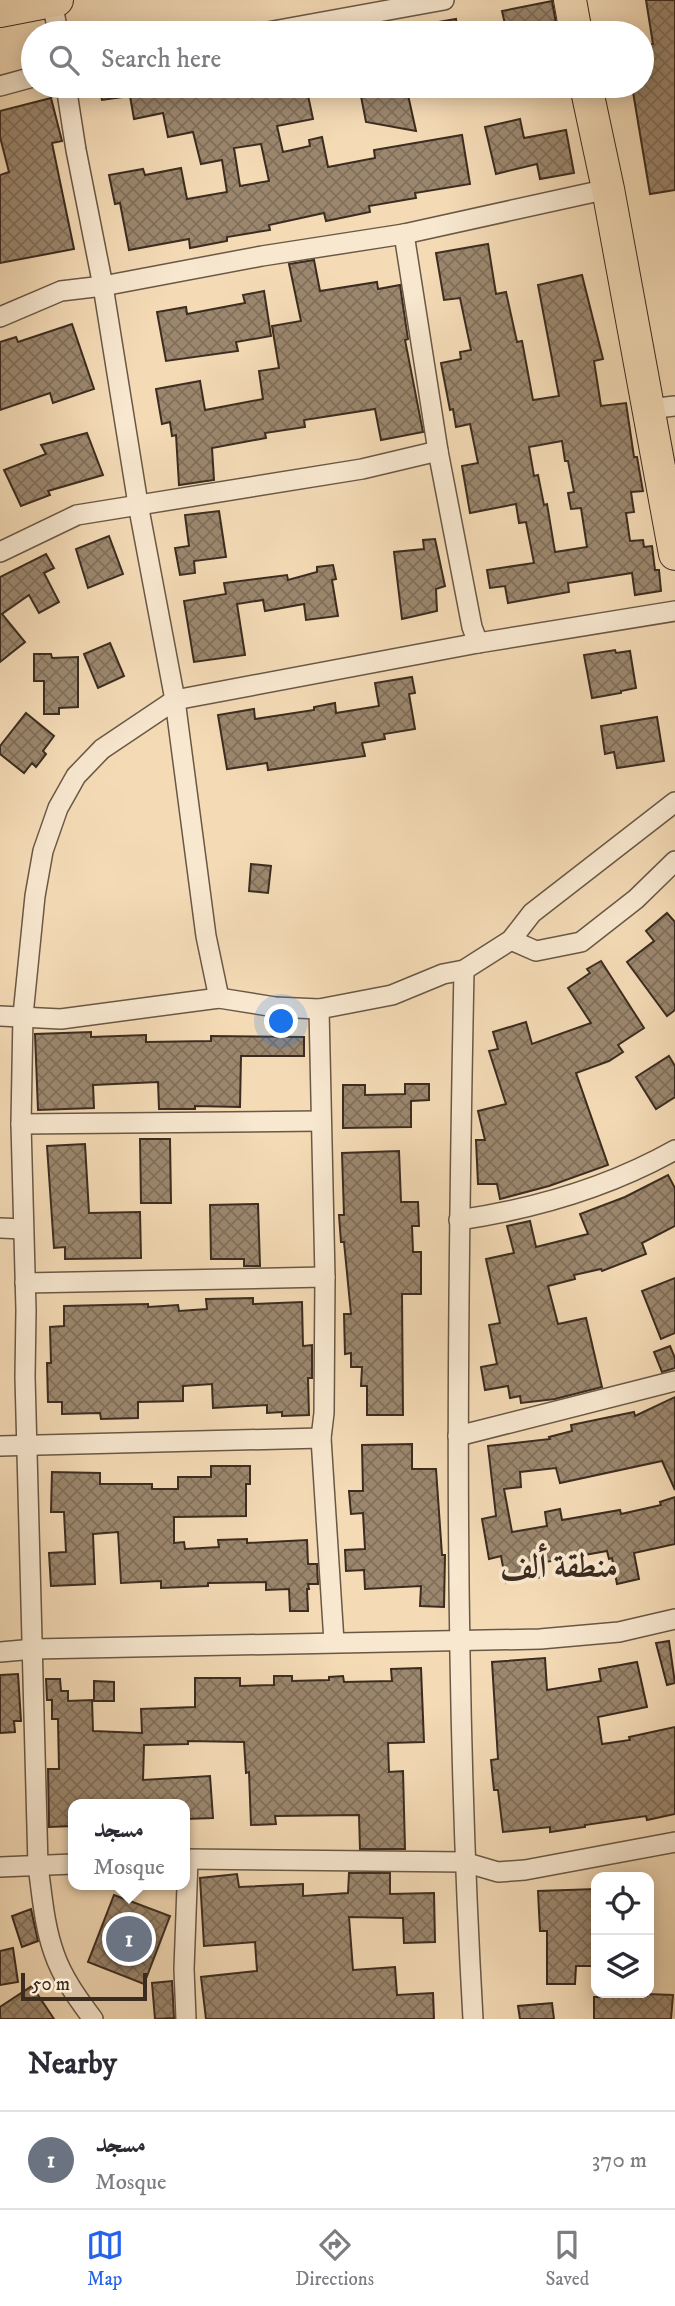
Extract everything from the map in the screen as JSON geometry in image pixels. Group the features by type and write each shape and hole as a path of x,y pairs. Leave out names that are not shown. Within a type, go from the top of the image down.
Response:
{"main road":[{"path":"0,11 54,0"},
{"path":"570,0 574,21"},
{"path":"589,98 608,189 662,407 675,554"}],"street":[{"path":"54,0 57,21"},
{"path":"328,21 444,0"},
{"path":"0,86 21,80"},
{"path":"68,98 175,700 206,936 219,998"},
{"path":"0,317 61,291 404,234 608,189"},
{"path":"404,234 438,451 472,627 478,643"},
{"path":"0,552 77,515 362,468 438,451"},
{"path":"93,2019 75,1995 54,1953 38,1866 21,1124 23,1016 35,896 43,851 58,808 76,776 102,749 175,700 478,643 675,611"},
{"path":"0,1016 61,1019 219,998 275,1007 319,1009 393,995 443,974 464,970 511,940 532,913 675,802"},
{"path":"511,940 536,950 581,942 636,899 675,861"},
{"path":"464,970 458,1220 458,1436 464,1862 473,2019"},
{"path":"319,1009 325,1277 324,1413 321,1438 334,1642"},
{"path":"21,1124 321,1121"},
{"path":"458,1220 551,1202 624,1174 675,1150"},
{"path":"0,1228 23,1229"},
{"path":"25,1283 325,1277"},
{"path":"458,1436 675,1381"},
{"path":"0,1446 321,1438"},
{"path":"0,1652 34,1649 540,1639 619,1632 675,1619"},
{"path":"190,1859 464,1862 498,1872 526,1870 675,1842"},
{"path":"0,1867 68,1864"},
{"path":"186,1890 186,2019"}],"building":[{"path":"646,0 675,0 675,190 650,194 634,98 654,98 654,21 649,21"},
{"path":"552,1 556,21 504,21 502,11"},
{"path":"51,98 62,141 52,143 74,249 0,263 0,175 9,172 0,137 0,111"},
{"path":"130,98 309,98 313,119 277,126 283,152 310,146 309,140 322,137 328,167 375,158 374,150 462,135 470,184 415,193 416,198 369,206 370,212 326,221 324,213 269,225 270,230 227,237 227,241 190,248 189,239 129,250 120,203 115,204 109,175 143,169 145,175 181,168 187,199 227,192 222,160 201,164 193,132 168,137 163,113 134,119","holes":["261,144 269,181 240,186 234,148"]},
{"path":"361,98 409,98 416,131 366,122"},
{"path":"520,119 524,138 566,130 574,173 540,179 537,164 496,174 485,127"},
{"path":"488,244 496,294 506,292 517,342 522,341 533,400 559,396 538,285 582,275 603,359 594,361 601,406 626,403 634,457 637,457 643,491 631,492 634,512 626,513 630,541 643,540 644,547 652,546 655,570 659,570 661,591 635,595 632,573 568,583 569,592 508,603 505,586 490,588 487,570 534,563 526,522 519,523 516,504 470,513 462,466 478,463 470,424 456,427 441,363 461,359 460,352 471,350 460,298 444,300 436,253","holes":["562,441 565,461 568,461 574,492 568,493 571,509 581,508 587,547 555,552 547,504 544,505 538,475 534,476 529,447"]},
{"path":"314,260 320,291 377,282 378,289 400,285 408,339 405,340 423,432 381,440 375,409 304,420 305,427 265,433 266,438 212,448 214,480 179,485 176,435 172,436 170,422 162,424 156,389 200,381 205,410 263,399 259,371 279,368 272,326 301,321 289,264"},
{"path":"264,291 271,336 236,342 238,351 166,361 157,312 186,307 187,314 245,303 243,295"},
{"path":"72,324 94,389 53,403 50,393 0,410 0,342 16,337 18,342"},
{"path":"87,433 103,475 48,491 50,495 21,506 4,470 46,454 41,445"},
{"path":"219,511 226,557 194,561 195,573 180,575 175,548 189,546 185,515"},
{"path":"109,536 123,574 88,588 76,549"},
{"path":"435,539 445,586 436,589 437,611 402,619 394,552 424,549 423,540"},
{"path":"46,554 54,568 44,573 59,602 39,613 29,595 2,614 25,642 0,662 0,577"},
{"path":"333,565 336,579 332,580 338,616 306,620 304,604 265,611 263,600 237,604 245,655 194,662 184,601 226,594 224,583 287,575 288,580 317,572 317,567"},
{"path":"110,643 124,676 98,688 84,654"},
{"path":"615,650 616,653 630,651 636,688 592,698 584,655"},
{"path":"34,654 51,654 52,658 78,657 78,707 59,708 59,714 44,714 44,681 34,681"},
{"path":"412,677 415,693 409,694 415,729 384,734 385,739 362,743 365,756 268,770 267,763 227,769 218,715 254,709 255,719 314,710 314,707 335,703 336,713 379,706 375,683"},
{"path":"26,713 54,736 43,751 46,754 36,767 32,763 24,773 0,754 0,746"},
{"path":"657,717 664,761 617,768 614,752 605,754 601,726"},
{"path":"251,864 271,866 268,893 249,891"},
{"path":"667,913 675,922 675,1010 667,1016 627,962 654,941 646,931"},
{"path":"601,961 644,1028 618,1045 623,1052 609,1061 576,1073 608,1165 549,1186 500,1199 497,1184 478,1184 476,1140 485,1140 478,1111 506,1104 489,1051 498,1049 493,1032 526,1022 532,1044 591,1023 568,988 590,973 587,969"},
{"path":"91,1032 91,1037 146,1035 146,1042 211,1041 211,1036 304,1037 304,1056 241,1056 240,1107 195,1106 195,1109 159,1109 158,1082 93,1085 94,1108 38,1110 35,1034"},
{"path":"669,1056 675,1066 675,1097 656,1109 636,1077"},
{"path":"405,1084 429,1084 429,1100 411,1101 411,1127 343,1128 343,1085 365,1085 365,1095 405,1094"},
{"path":"140,1139 170,1139 171,1203 141,1203"},
{"path":"85,1144 89,1213 140,1212 141,1258 65,1259 65,1247 54,1248 47,1146"},
{"path":"399,1151 401,1202 418,1202 419,1226 412,1226 413,1252 421,1252 421,1294 402,1294 403,1415 367,1415 367,1386 361,1386 362,1367 351,1367 351,1353 345,1354 344,1314 351,1314 339,1215 344,1215 342,1153"},
{"path":"668,1175 675,1188 675,1226 642,1243 646,1254 602,1271 601,1269 574,1275 575,1279 548,1286 558,1324 586,1318 602,1387 555,1399 521,1403 520,1396 510,1398 508,1386 485,1390 481,1367 497,1364 489,1325 500,1323 486,1259 514,1253 507,1226 530,1221 536,1247 588,1234 580,1214 625,1197"},
{"path":"258,1204 260,1266 244,1266 244,1259 211,1259 210,1205"},
{"path":"675,1278 675,1333 661,1339 642,1291"},
{"path":"253,1298 253,1304 302,1302 303,1346 312,1345 312,1378 308,1378 309,1415 282,1416 282,1412 267,1413 267,1405 213,1408 212,1384 183,1386 183,1401 138,1402 138,1418 101,1419 100,1413 62,1414 62,1402 48,1402 50,1327 64,1326 64,1306 178,1305 179,1311 207,1309 206,1299"},
{"path":"670,1346 675,1358 675,1368 662,1372 654,1352"},
{"path":"675,1397 675,1490 662,1461 560,1483 556,1468 520,1472 521,1487 504,1489 512,1532 547,1526 545,1512 560,1509 562,1520 620,1510 621,1514 661,1505 660,1502 675,1497 675,1544 634,1553 639,1579 617,1584 612,1558 609,1559 607,1551 540,1563 542,1577 506,1583 501,1556 489,1559 482,1519 496,1516 488,1446 550,1439 549,1437 572,1431 571,1425 634,1412 635,1416"},
{"path":"412,1444 412,1469 436,1469 442,1555 445,1555 444,1607 420,1606 421,1586 365,1589 364,1570 346,1571 345,1550 365,1549 363,1513 351,1514 349,1491 363,1491 362,1445"},
{"path":"211,1466 250,1466 250,1484 246,1484 246,1516 174,1517 174,1543 184,1542 185,1549 219,1547 218,1540 247,1539 247,1543 307,1540 308,1564 317,1564 318,1584 308,1584 308,1611 290,1611 289,1589 266,1590 266,1582 208,1583 208,1586 161,1588 161,1581 121,1583 118,1532 93,1534 95,1584 51,1586 49,1553 66,1552 64,1512 51,1512 52,1472 100,1473 100,1484 152,1484 152,1489 178,1489 178,1477 211,1477"},
{"path":"669,1641 675,1683 667,1685 656,1643"},
{"path":"545,1658 547,1690 601,1681 599,1669 637,1662 647,1707 598,1717 602,1744 630,1740 629,1737 675,1727 675,1814 647,1820 646,1816 550,1832 550,1827 503,1832 491,1760 498,1759 492,1662"},
{"path":"421,1668 424,1742 388,1743 389,1772 403,1771 405,1849 360,1849 359,1815 275,1816 276,1824 251,1825 249,1772 246,1773 244,1742 188,1741 188,1744 144,1745 143,1780 210,1776 213,1818 190,1819 190,1799 68,1799 68,1826 49,1827 48,1769 59,1769 58,1719 52,1719 52,1700 47,1700 46,1679 60,1679 61,1691 68,1691 68,1701 92,1700 93,1731 142,1733 141,1709 195,1707 195,1678 240,1678 240,1686 274,1685 274,1676 292,1676 292,1681 329,1680 329,1677 343,1676 344,1682 392,1681 391,1669"},
{"path":"18,1674 21,1721 14,1721 15,1732 0,1733 0,1675"},
{"path":"94,1681 114,1682 114,1701 94,1701"},
{"path":"349,1873 390,1873 390,1894 434,1893 435,1942 404,1943 403,1918 349,1917 353,1970 395,1967 397,1995 433,1993 434,2019 206,2019 201,1977 257,1971 255,1942 204,1946 200,1878 237,1874 239,1887 303,1884 303,1896 348,1893"},
{"path":"591,1889 591,1966 576,1966 575,1984 547,1984 547,1931 540,1931 538,1891"},
{"path":"114,1895 170,1916 144,1984 88,1962"},
{"path":"31,1909 38,1941 22,1947 12,1916"},
{"path":"13,1948 18,1982 0,1985 0,1951"},
{"path":"172,1981 174,2018 155,2019 152,1983"},
{"path":"32,1986 54,2019 0,2019 0,2007"},
{"path":"654,1994 673,1995 671,2019 594,2019 594,1998 654,1998"},
{"path":"552,2003 554,2019 520,2019 518,2006"}],"place":[{"name":"مسجد","path":"129,1939"}],"district":[{"name":"منطقة ألف","path":"559,1565"}]}
